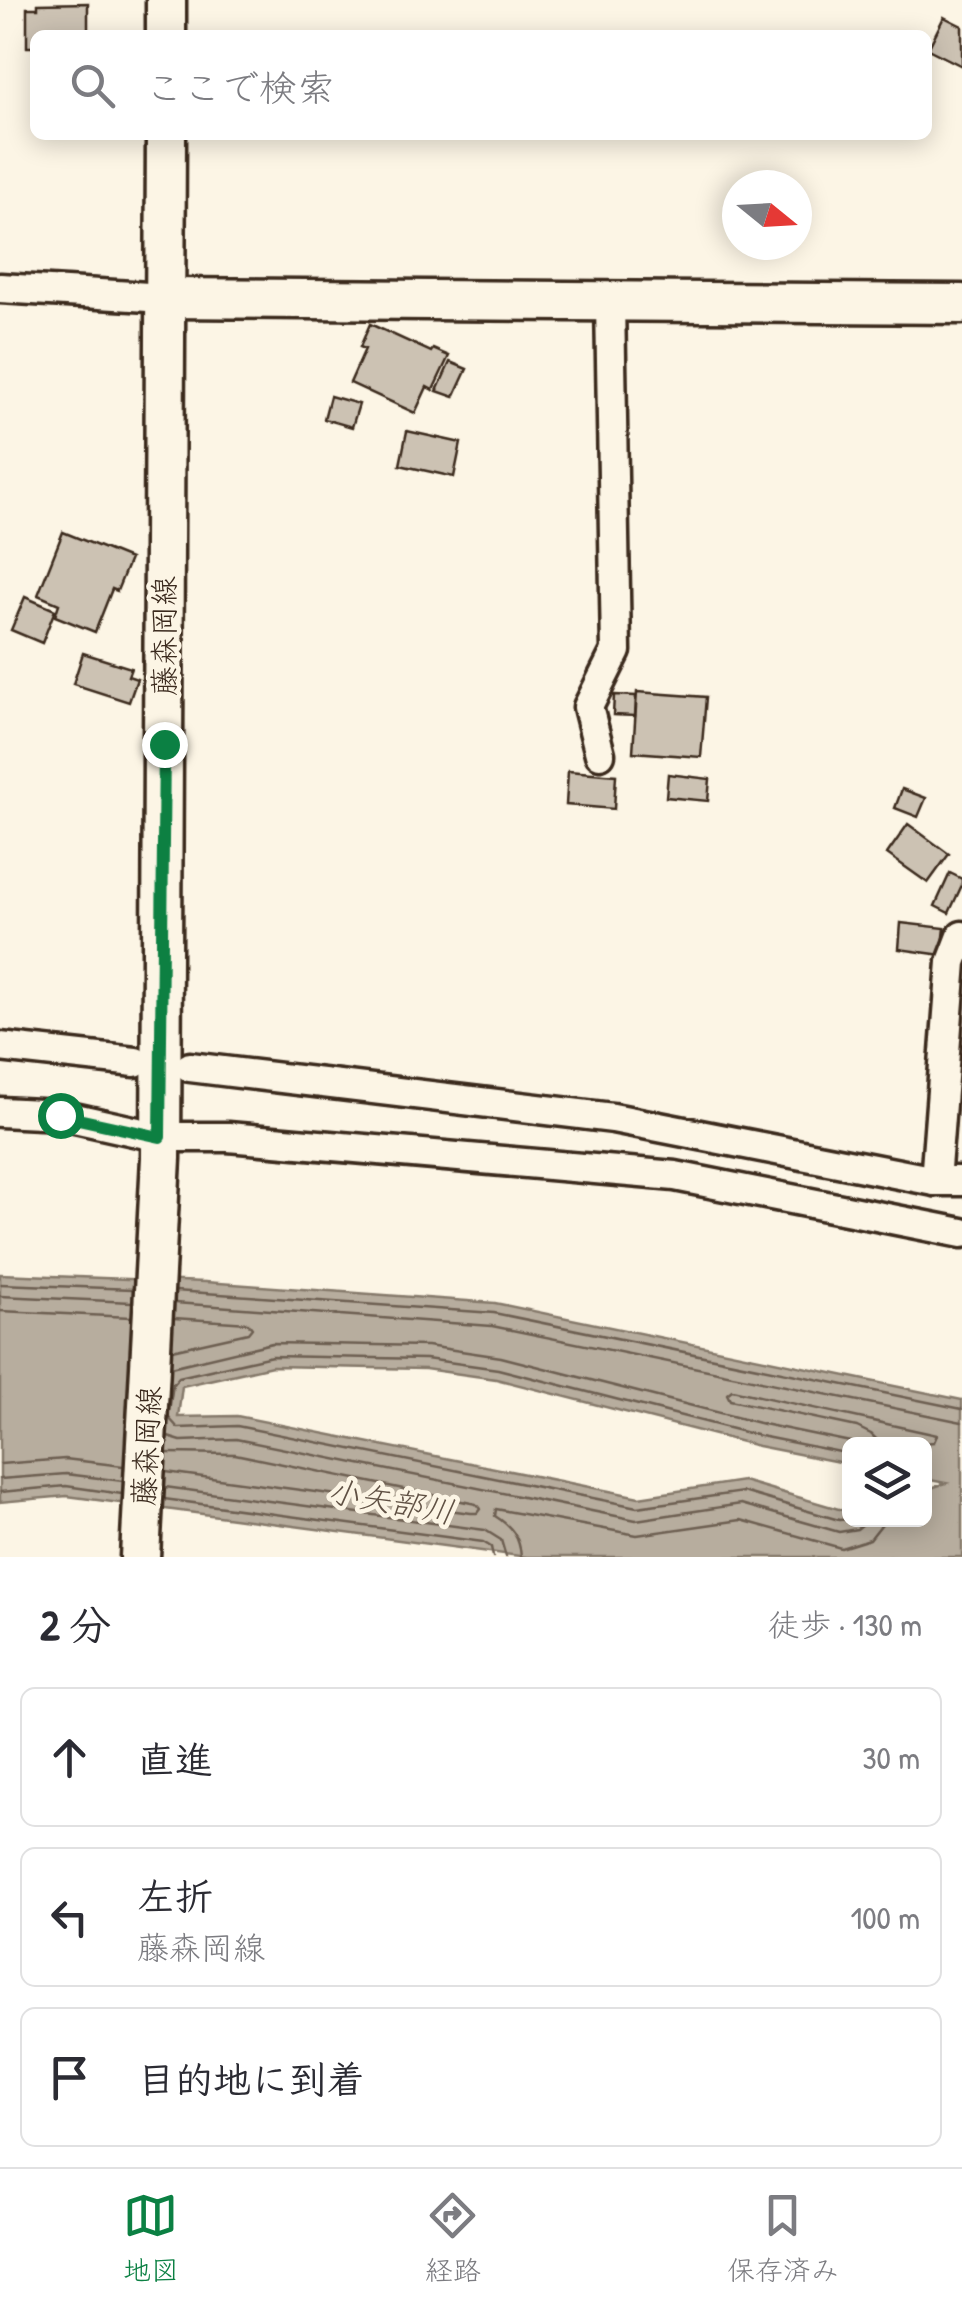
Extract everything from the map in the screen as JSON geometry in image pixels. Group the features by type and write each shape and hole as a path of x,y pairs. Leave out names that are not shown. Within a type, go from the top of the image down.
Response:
{"main road":[{"path":"166,0 166,30"},
{"name":"藤森岡線","path":"140,1557 161,1148 166,140"},
{"path":"164,298 962,304"}],"street":[{"path":"0,288 164,298"},
{"path":"600,754 588,707 616,650 610,302"},
{"path":"190,1067 613,1118 948,1181 952,962 962,936"},
{"path":"0,1046 135,1062"},
{"path":"0,1112 60,1115 161,1148 228,1137 675,1176 962,1233"}],"water":[{"name":"小矢部川","path":"0,1274 205,1282 495,1303 962,1400 962,1557 527,1557 67,1496 0,1502","holes":["272,1366 425,1369 496,1379 758,1446 842,1463 842,1437 932,1437 932,1480 946,1483 932,1488 932,1527 842,1527 842,1510 743,1481 639,1497 237,1416 178,1417 182,1386"]}],"building":[{"path":"88,3 88,30 30,30 27,47 27,8 38,8 38,4"},
{"path":"944,17 962,26 962,66 932,51 932,41"},
{"path":"370,324 431,352 433,349 449,356 433,390 427,387 415,413 350,383 365,349 360,347"},
{"path":"450,362 467,369 454,397 437,391"},
{"path":"330,396 359,404 352,427 324,419"},
{"path":"407,431 461,443 454,477 400,465"},
{"path":"63,532 130,559 117,591 112,589 95,632 55,616 59,604 38,595"},
{"path":"25,597 55,610 42,643 11,630"},
{"path":"83,653 131,668 128,676 137,679 129,702 73,684"},
{"path":"637,692 706,697 701,757 633,752"},
{"path":"614,695 636,696 635,716 613,715"},
{"path":"568,771 616,775 614,809 566,805"},
{"path":"668,774 710,779 708,801 666,797"},
{"path":"902,789 926,798 918,817 895,808"},
{"path":"908,824 949,854 928,883 887,854"},
{"path":"950,873 962,879 962,885 949,913 935,906"},
{"path":"901,923 945,928 942,955 899,949"}],"route":[{"path":"60,1115 160,1137 164,744"}]}
